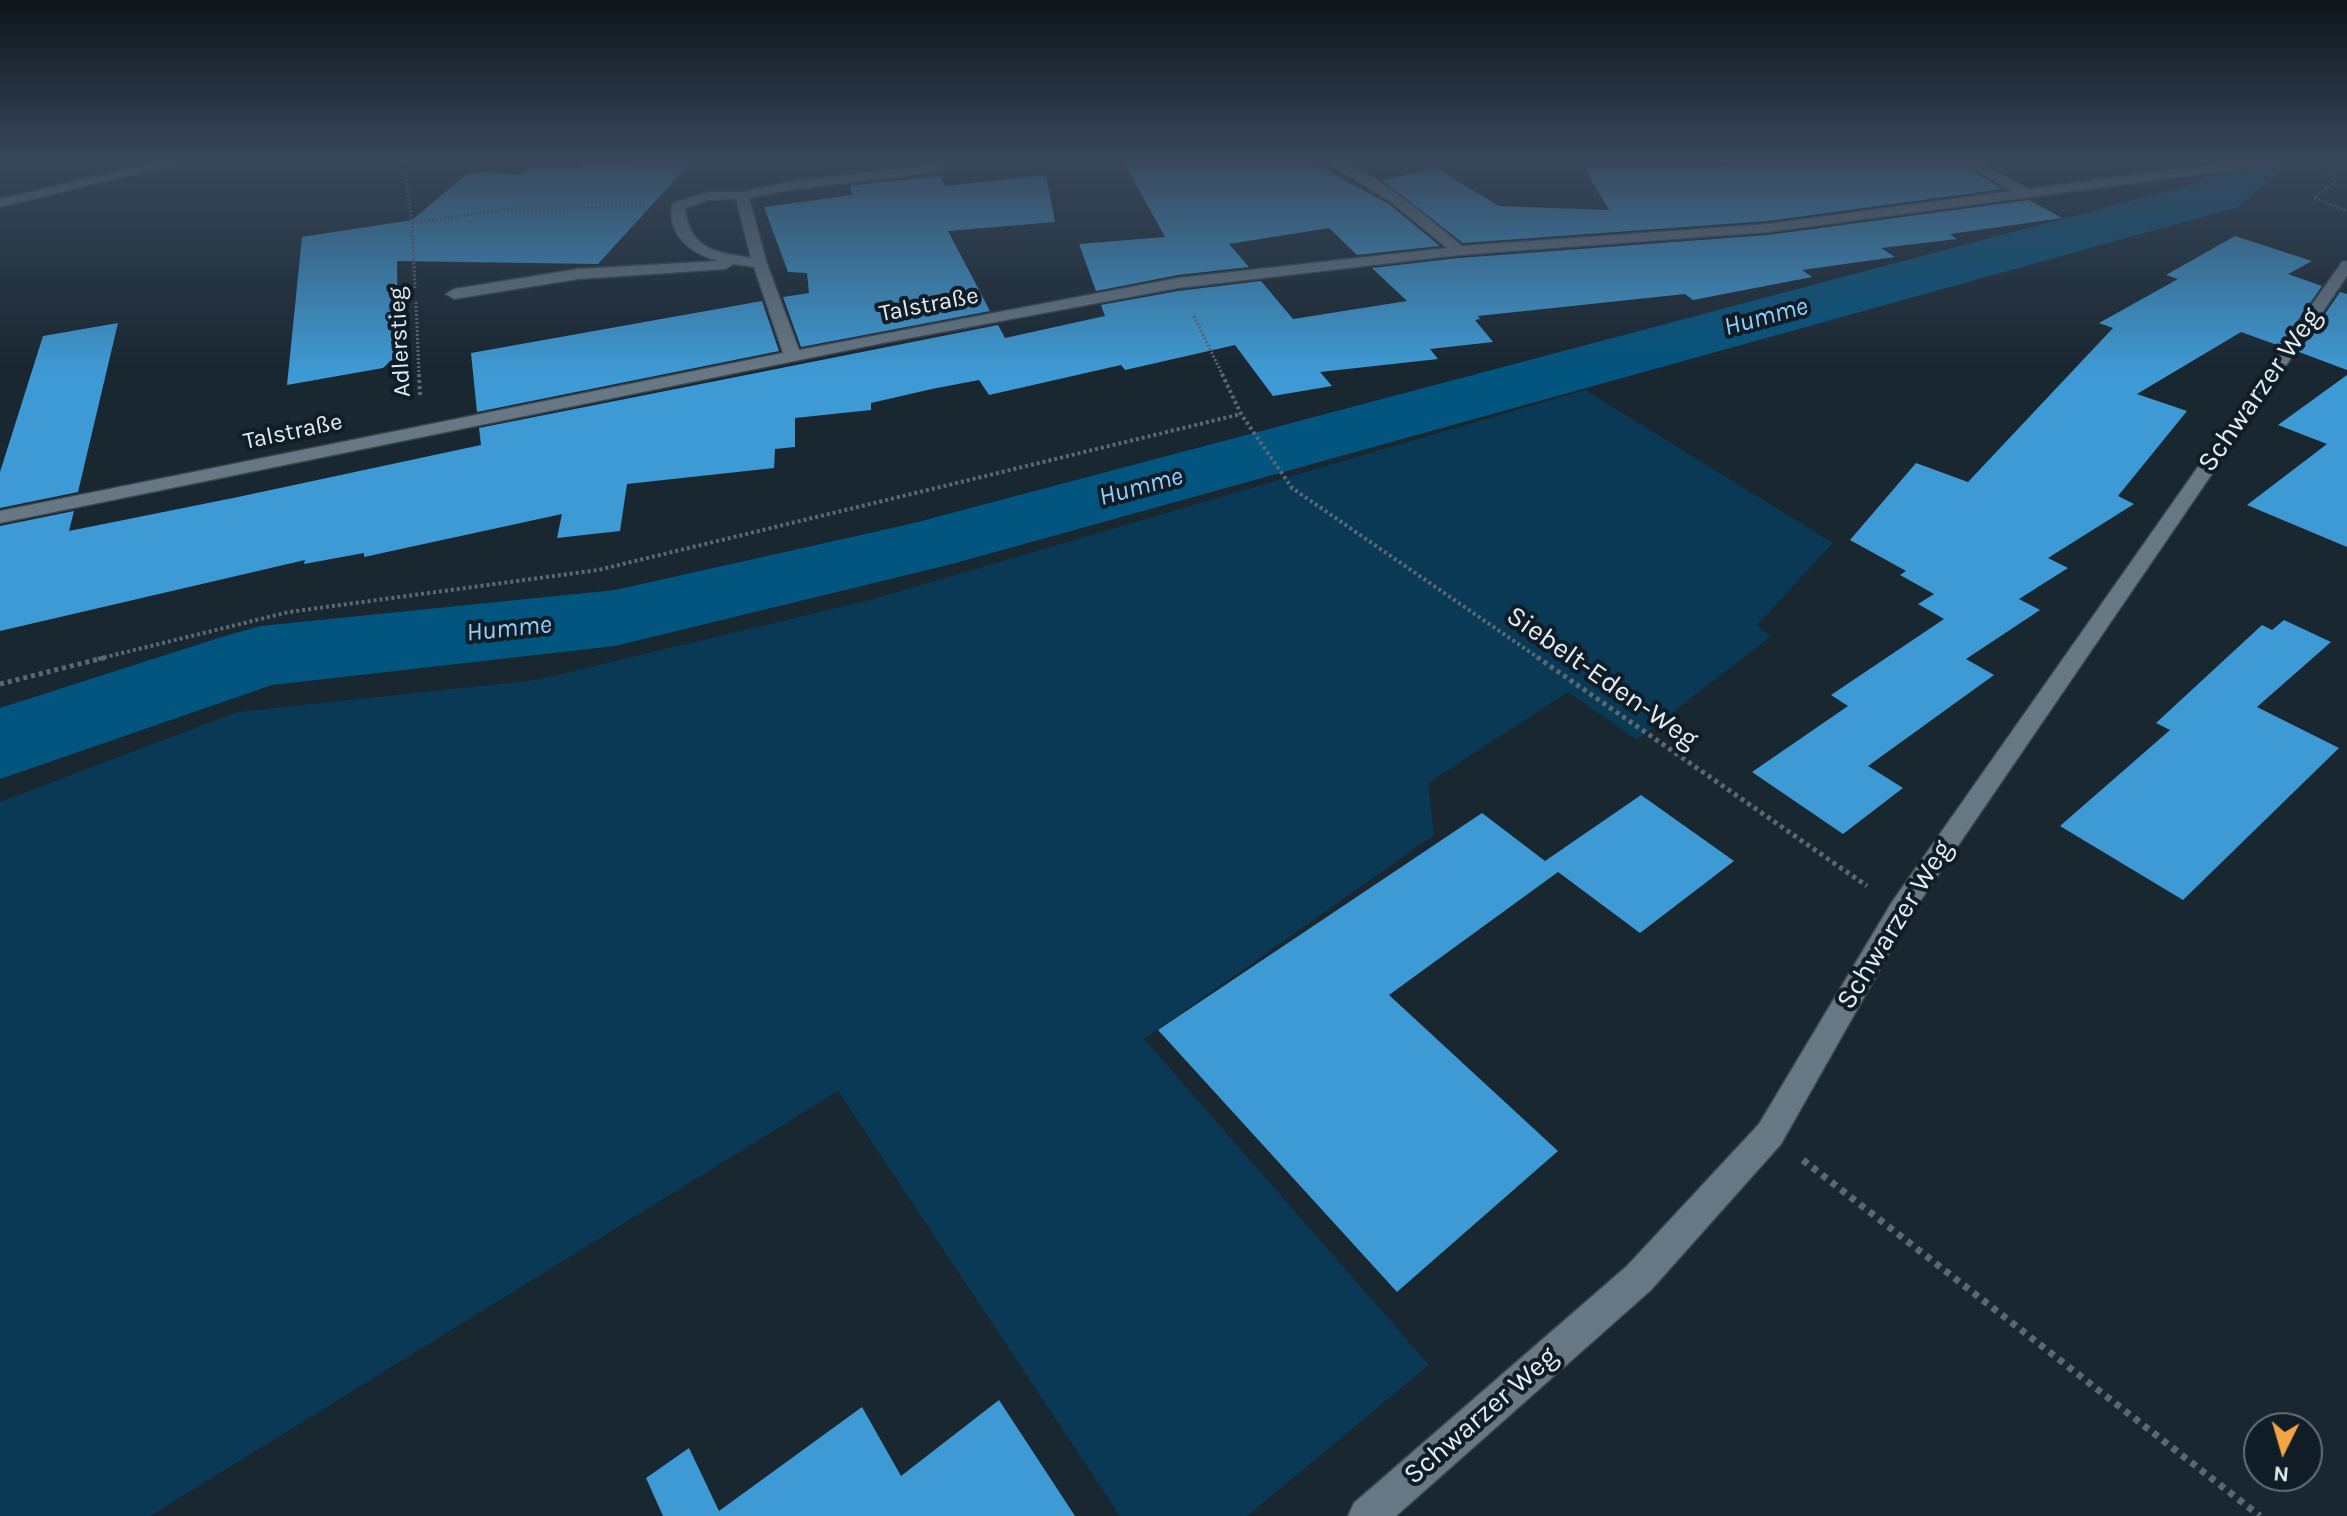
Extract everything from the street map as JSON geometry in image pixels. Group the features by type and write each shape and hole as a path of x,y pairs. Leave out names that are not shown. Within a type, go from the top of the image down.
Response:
{"street":[{"path":"683,230 689,244 706,254 760,264"},
{"path":"751,230 793,357"},
{"path":"1433,230 1459,251"},
{"name":"Talstraße","path":"0,517 422,430 1178,283 1459,251 1745,230"},
{"path":"454,294 578,274 760,264"},
{"name":"Schwarzer Weg","path":"1367,1516 1639,1278 1770,1134 1901,909 2347,265"}],"path":[{"name":"Adlerstieg","path":"412,230 422,430"},
{"name":"Siebelt-Eden-Weg","path":"1178,283 1241,414 1292,488 1901,909"},
{"path":"0,684 289,612 598,570 1241,414"},
{"path":"1770,1134 2260,1516"}],"shaded area":[{"path":"1585,390 1833,543 1757,625 1770,637 1637,740 1568,692 1428,783 1434,835 1144,1039 1429,1365 1247,1516 1120,1516 838,1091 150,1516 0,1516 0,802 237,712 536,680 870,600"}],"building":[{"path":"349,230 629,230 598,264 397,261 398,354 383,368 287,385 302,237"},
{"path":"772,230 963,230 948,231 990,311 801,347 783,297 809,293 807,273 788,272"},
{"path":"1161,230 1318,230 1229,244 1249,267 1178,275 1096,291 1079,244 1165,237"},
{"path":"1331,230 1420,230 1440,246 1357,255"},
{"path":"1446,230 1647,230 1463,243"},
{"path":"1807,230 1980,230 1950,234 1957,239 1881,248 1895,257 1802,270 1812,277 1693,300 1685,294 1478,316 1480,319 1475,320 1493,342 1430,349 1438,359 1320,372 1332,386 1273,396 1235,345 1125,370 1121,365 989,395 979,380 932,389 871,403 871,410 795,418 795,447 775,449 774,468 627,484 620,531 557,538 562,514 364,557 364,553 304,564 305,560 0,631 0,526 74,511 69,531 481,445 479,428 998,325 1005,338 1105,316 1101,305 1178,291 1261,281 1293,319 1407,301 1372,268 1459,258"},
{"path":"2235,236 2312,261 2288,274 2322,286 2280,346 2241,332 2137,394 2187,411 2118,496 2134,504 2048,558 2068,568 2019,599 2040,610 1966,659 1994,675 1868,766 1903,788 1843,834 1752,772 1848,706 1831,695 1944,619 1918,604 1934,594 1900,575 1906,571 1850,540 1916,463 1968,482 2113,328 2099,323 2178,279 2166,275"},
{"path":"2340,292 2347,294 2347,370 2299,352"},
{"path":"762,301 779,351 477,412 471,353"},
{"path":"118,323 78,492 0,508 0,472 43,336"},
{"path":"2347,375 2347,547 2247,505 2327,444 2278,425"},
{"path":"2284,620 2331,642 2257,707 2339,748 2183,900 2060,826 2170,730 2156,723 2262,625 2272,630"},
{"path":"1641,795 1734,861 1640,933 1558,872 1389,995 1558,1151 1397,1292 1158,1030 1482,813 1545,861"},
{"path":"999,1400 1075,1516 663,1516 646,1478 689,1448 719,1511 862,1407 901,1476"}],"waterway":[{"name":"Humme","path":"0,744 261,656 615,618 922,546 2090,230"}]}
